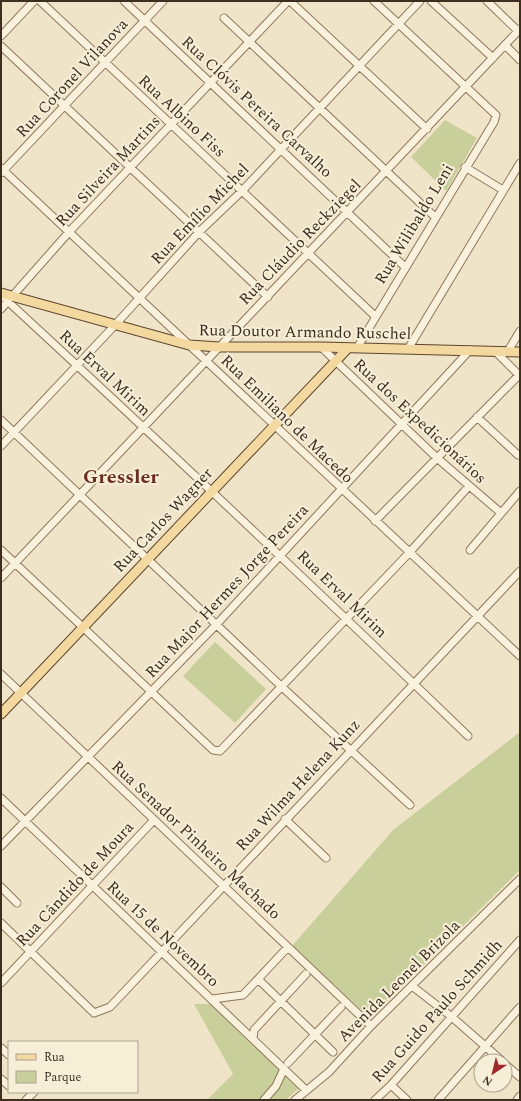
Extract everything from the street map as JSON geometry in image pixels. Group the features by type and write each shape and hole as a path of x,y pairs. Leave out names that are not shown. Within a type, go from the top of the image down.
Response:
{"main road":[{"name":"Rua Doutor Armando Ruschel","path":"1,294 11,299 116,324 189,345 219,347 320,347 520,352"},
{"name":"Rua Carlos Wagner","path":"1,714 335,361 352,348"}],"street":[{"path":"1,36 34,1"},
{"name":"Rua Albino Fiss","path":"40,1 375,316"},
{"name":"Rua Clóvis Pereira Carvalho","path":"124,1 405,267"},
{"name":"Rua Coronel Vilanova","path":"2,171 106,63 163,1"},
{"path":"289,1 426,129"},
{"name":"Rua Silveira Martins","path":"1,309 69,232 289,1"},
{"path":"374,1 465,86"},
{"name":"Rua Emílio Michel","path":"1,446 116,324 199,232 242,191 420,1"},
{"path":"431,1 493,58"},
{"path":"487,1 519,30"},
{"path":"224,18 435,217"},
{"name":"Rua Cláudio Reckziegel","path":"1,578 348,213 465,86 519,30"},
{"path":"505,45 520,60"},
{"path":"1,46 268,297"},
{"name":"Rua Wilibaldo Leni","path":"352,348 375,316 494,122 496,115 465,86"},
{"path":"408,349 520,163"},
{"path":"465,167 503,190"},
{"name":"Rua Emiliano de Macedo","path":"2,171 140,298 341,490 520,656"},
{"name":"Rua Erval Mirim","path":"11,299 143,427 280,555 468,736"},
{"path":"508,352 520,331"},
{"name":"Rua dos Expedicionários","path":"320,347 437,458 501,513"},
{"name":"Rua Major Hermes Jorge Pereira","path":"1,846 216,625 470,350"},
{"path":"375,521 520,375 495,351"},
{"path":"477,417 518,455"},
{"path":"1,420 216,625 410,805"},
{"path":"1,550 213,750 220,751 409,552 469,486"},
{"path":"470,550 520,491"},
{"name":"Rua Wilma Helena Kunz","path":"31,951 94,1013 110,1007 223,885 520,571"},
{"name":"Rua Senador Pinheiro Machado","path":"1,674 153,821 223,885 371,1026"},
{"name":"Rua 15 de Novembro","path":"1,798 91,886 253,1039 286,1066 306,1090"},
{"path":"286,819 326,858"},
{"name":"Rua Cândido de Moura","path":"1,983 153,821"},
{"name":"Avenida Leonel Brizola","path":"296,1100 329,1072 371,1026 520,879"},
{"path":"1,887 17,903"},
{"path":"1,923 31,951"},
{"name":"Rua Guido Paulo Schmidh","path":"375,1100 391,1085 520,940"},
{"path":"212,999 243,995 288,947"},
{"path":"253,1039 254,1030 306,974"},
{"path":"258,979 333,1052"},
{"path":"412,986 452,1017 493,1053"},
{"path":"264,1100 276,1086 286,1066 341,1007"},
{"path":"438,1100 520,1007"},
{"path":"391,1085 407,1100"},
{"path":"517,1100 520,1096"}],"green space":[{"path":"445,120 477,138 446,191 411,157"},
{"path":"215,642 266,689 235,723 183,676"},
{"path":"520,732 520,870 370,1018 292,946 393,830"},
{"path":"194,1004 211,1004 298,1089 286,1100 207,1100 233,1074"}],"district":[{"name":"Gressler","path":"121,477"}]}
